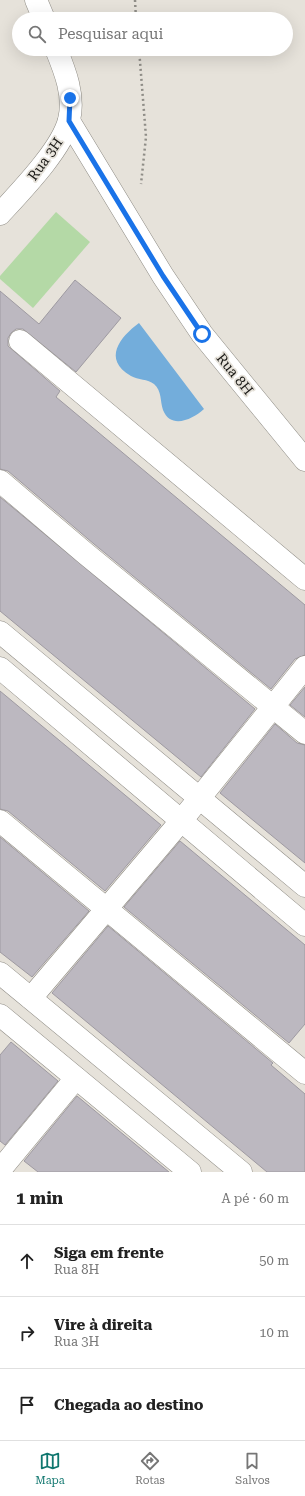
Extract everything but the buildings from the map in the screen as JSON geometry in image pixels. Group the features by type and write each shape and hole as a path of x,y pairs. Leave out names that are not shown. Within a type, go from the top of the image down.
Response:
{"street":[{"path":"36,0 41,12"},
{"name":"Rua 3H","path":"0,214 43,164 57,145 69,121 70,98 67,75 59,56"},
{"name":"Rua 8H","path":"69,121 163,276 202,334 305,460"},
{"path":"20,341 305,579"},
{"path":"0,481 86,554 305,732"},
{"path":"0,632 305,886"},
{"path":"31,998 181,821 305,667"},
{"path":"0,668 305,925"},
{"path":"0,821 107,908 305,1074"},
{"path":"0,973 241,1172"},
{"path":"0,1015 190,1172"},
{"path":"4,1168 76,1078"}],"path":[{"path":"135,0 136,12"},
{"path":"140,56 146,137 141,185"}],"green space":[{"path":"56,212 90,242 33,308 0,279 0,276"}],"water":[{"path":"139,323 204,409 199,413 182,421 171,420 163,410 160,393 157,387 149,381 131,376 117,363 116,355 120,341"}],"route":[{"path":"70,98 69,121 163,276 202,334"}]}
